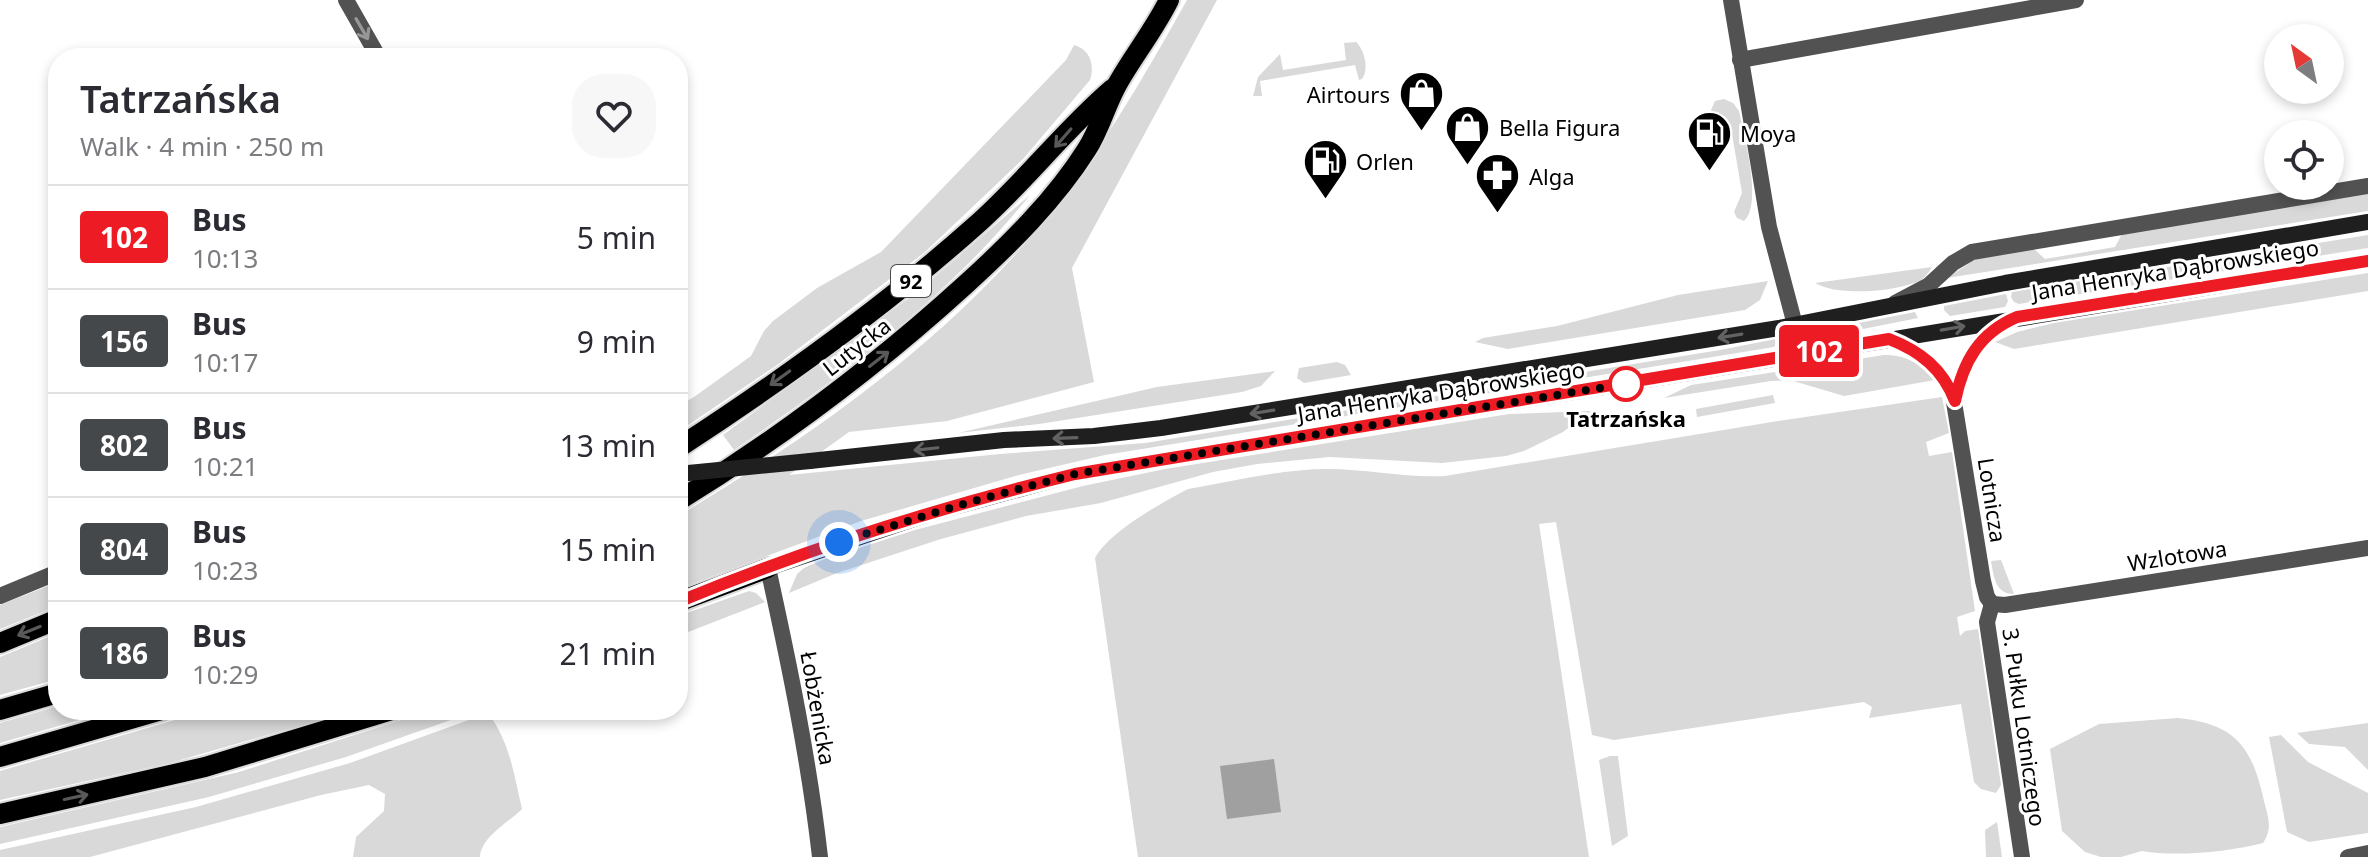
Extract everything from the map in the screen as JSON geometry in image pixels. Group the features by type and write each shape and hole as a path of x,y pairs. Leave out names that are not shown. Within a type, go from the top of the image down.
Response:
{"main road":[{"name":"Lutycka","path":"688,495 746,458 831,396 912,333 985,267 1038,212 1079,161 1118,83 1169,0"},
{"name":"Lutycka","path":"688,441 807,359 939,258 1002,201 1078,120 1118,83"},
{"name":"Jana Henryka Dąbrowskiego","path":"688,473 1004,440 1127,433 1795,325 2078,270 2368,222"},
{"name":"Jana Henryka Dąbrowskiego","path":"768,568 920,516 1075,474 2368,261"},
{"path":"688,598 768,568"},
{"path":"0,643 48,623"},
{"path":"0,710 48,696"},
{"path":"0,757 128,720"},
{"path":"0,814 219,764 360,720"}],"street":[{"path":"346,0 373,48"},
{"path":"1731,0 1769,227 1795,325"},
{"path":"1740,60 2076,0"},
{"name":"Jana Henryka Dąbrowskiego","path":"1889,306 1929,285 1953,263 1972,252 2368,186"},
{"name":"Lotnicza","path":"1955,401 1963,368 1976,346 1999,325 2017,317"},
{"name":"Lotnicza","path":"1889,339 1916,351 1929,362 1944,379 1955,401 1983,581 1992,604"},
{"name":"Wzlotowa","path":"1992,604 2368,548"},
{"name":"Łobżenicka","path":"768,568 785,646 820,855"},
{"path":"0,596 48,576"},
{"name":"3. Pułku Lotniczego","path":"1992,604 1987,622 2022,857"},
{"path":"2348,857 2368,853"},
{"path":"801,857 820,855"}],"shaded area":[{"path":"1187,0 1217,0 1072,268 1094,382 947,421 849,432 789,475 1145,443 1720,350 1915,312 1918,318 1768,348 1105,455 1019,475 861,521 688,585 688,510 825,421 962,309 1003,268 1063,198 1137,87"},
{"path":"1356,42 1365,60 1362,79 1359,80 1355,65 1260,81 1262,96 1253,96 1258,77 1280,54 1283,70 1346,60 1344,43"},
{"path":"1074,45 1084,50 1090,58 1090,80 1023,159 925,252 777,365 688,425 688,400 751,356 773,321 817,288 881,252 1066,60"},
{"path":"1724,99 1733,103 1739,111 1748,152 1752,200 1744,221 1737,218 1734,212 1742,193 1731,128 1715,117 1711,110 1715,101"},
{"path":"2368,192 2368,211 1947,278 1977,258 2033,248 2045,259 2115,247 2122,234 2321,200 2344,200 2344,196"},
{"path":"1030,195 964,268 891,333 734,450 723,435 916,293"},
{"path":"2368,235 2368,248 2019,304 2011,297 2012,292"},
{"path":"1932,267 1920,281 1892,289 1836,290 1815,283"},
{"path":"2368,273 2368,291 2014,349 1995,342 2017,332 2054,323"},
{"path":"1768,281 1760,300 1745,310 1508,349 1475,342 1557,326 1678,295"},
{"path":"2006,294 2008,301 2005,307 1950,316 1944,310 1944,306"},
{"path":"1884,355 1912,361 1935,380 1844,396 1790,380 1664,398 1691,385"},
{"path":"1337,362 1345,365 1351,375 1304,383 1297,378 1299,368"},
{"path":"1275,371 1261,386 1242,392 1039,424 958,433 1157,387"},
{"path":"1773,395 1775,403 1697,417 1696,409"},
{"path":"1942,397 1949,433 1926,442 1929,456 1952,452 1975,611 1957,617 1960,636 1965,631 1978,629 2001,785 1996,793 1981,789 1974,782 1961,704 1869,718 1872,707 1864,702 1614,740 1592,735 1556,522 1539,524 1589,857 1138,857 1095,558 1123,528 1164,502 1188,489 1275,473 1328,469 1445,476"},
{"path":"1591,411 1563,432 1506,456 1442,463 1330,457 1213,472 1101,503 1026,516 941,539 837,573 789,593 797,574 822,560 915,530 1083,486 1165,469 1509,414"},
{"path":"2001,560 2014,594 2003,591 1996,584 1991,561"},
{"path":"48,586 48,610 0,629 0,605"},
{"path":"749,591 765,602 688,632 688,612"},
{"path":"48,637 48,682 0,695 0,657"},
{"path":"48,709 48,720 79,720 0,743 0,723"},
{"path":"2178,718 2198,721 2228,733 2247,753 2254,766 2268,817 2269,827 2263,843 2202,853 2142,851 2121,857 2101,857 2085,852 2062,831 2050,749 2099,724"},
{"path":"175,720 320,720 170,763 0,800 0,771"},
{"path":"401,720 451,720 346,757 209,797 0,844 0,827 239,772"},
{"path":"469,720 492,720 514,771 522,809 490,837 480,857 353,857 356,837 384,811 385,794 369,785 90,857 0,857 0,850 196,807 350,763"},
{"path":"2368,723 2368,770 2345,747 2309,744 2297,733"},
{"path":"2281,735 2308,762 2368,793 2368,833 2309,842 2287,832 2269,737"},
{"path":"1618,756 1628,836 1612,846 1599,760"},
{"path":"1274,759 1281,812 1227,819 1220,766"},
{"path":"1997,822 2002,857 1986,857 1985,830"}],"bus line":[{"name":"102","path":"688,598 857,536 1075,474 1889,339 1916,351 1929,362 1944,379 1955,401 1963,368 1976,346 1999,325 2017,317 2368,261"}],"place":[{"name":"Airtours","path":"1421,133"},
{"name":"Bella Figura","path":"1468,166"},
{"name":"Moya","path":"1709,172"},
{"name":"Orlen","path":"1325,200"},
{"name":"Alga","path":"1498,215"},
{"name":"Tatrzańska","path":"1626,384"}],"route":[{"path":"839,542 1075,474 1630,383 1626,384"}]}
